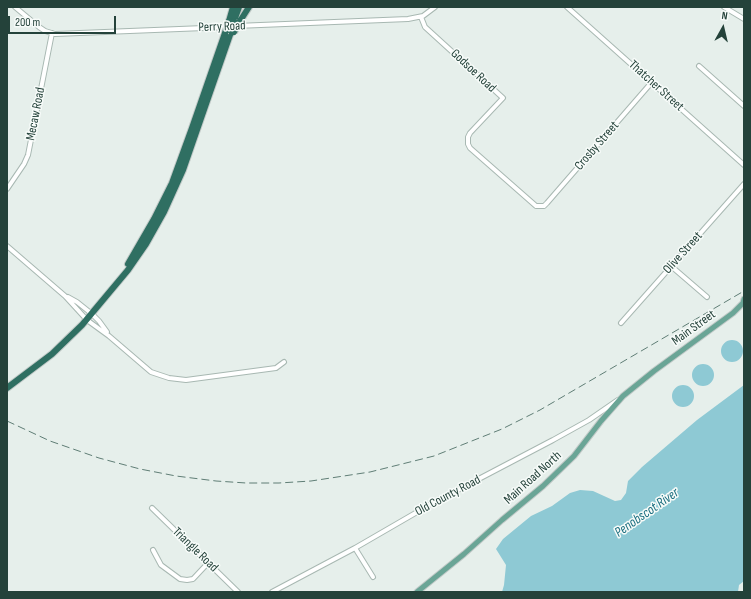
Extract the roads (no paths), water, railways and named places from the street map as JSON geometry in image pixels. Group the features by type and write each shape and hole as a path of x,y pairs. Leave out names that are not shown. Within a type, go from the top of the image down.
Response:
{"highway":[{"path":"116,283 154,219 172,183 239,7"},
{"path":"234,21 249,7"},
{"path":"7,388 52,354 87,320 132,265 146,244 173,194 191,149 225,52 234,21 233,8"}],"main road":[{"name":"Main Street","path":"654,371 732,314 743,303 744,299"},
{"name":"Main Road North","path":"417,592 543,486 574,456 601,421 623,396 654,371"}],"street":[{"name":"Perry Road","path":"15,7 36,25 52,33 92,33 395,20 421,17 428,14 435,7"},
{"name":"Thatcher Street","path":"567,7 744,165"},
{"path":"724,7 744,19"},
{"name":"Godsoe Road","path":"421,17 425,27 503,98 470,134 467,141 470,148 532,204 540,206"},
{"name":"Mecaw Road","path":"7,189 24,164 28,155 52,33"},
{"path":"699,66 744,106"},
{"name":"Crosby Street","path":"540,206 544,206 547,203 652,82"},
{"name":"Olive Street","path":"622,323 744,184"},
{"path":"7,246 65,296 87,320 109,336 151,372 169,378 186,380 276,368 284,362"},
{"path":"671,266 707,297"},
{"path":"65,296 77,302 92,314 99,321 109,336"},
{"name":"Old County Road","path":"272,592 355,548 431,504 553,440 588,420 623,396"},
{"name":"Triangle Road","path":"152,508 238,592"},
{"path":"355,548 373,577"},
{"path":"153,550 161,565 180,579 193,579 208,562"}],"water":[{"path":"732,340 740,343 743,351 740,359 732,362 724,359 721,351 724,343"},
{"path":"703,364 711,367 714,375 711,383 703,386 695,383 692,375 695,367"},
{"path":"683,385 691,388 694,396 691,404 683,407 675,404 672,396 675,388"},
{"name":"Penobscot River","path":"744,385 744,581 739,585 738,592 502,592 506,565 496,549 503,539 531,516 552,506 570,493 580,490 593,491 615,501 621,500 626,493 628,481 642,467 697,420"}],"railway":[{"path":"7,421 50,441 99,458 140,469 176,476 216,481 279,483 311,481 370,472 434,456 502,429 540,410 744,291"}]}
